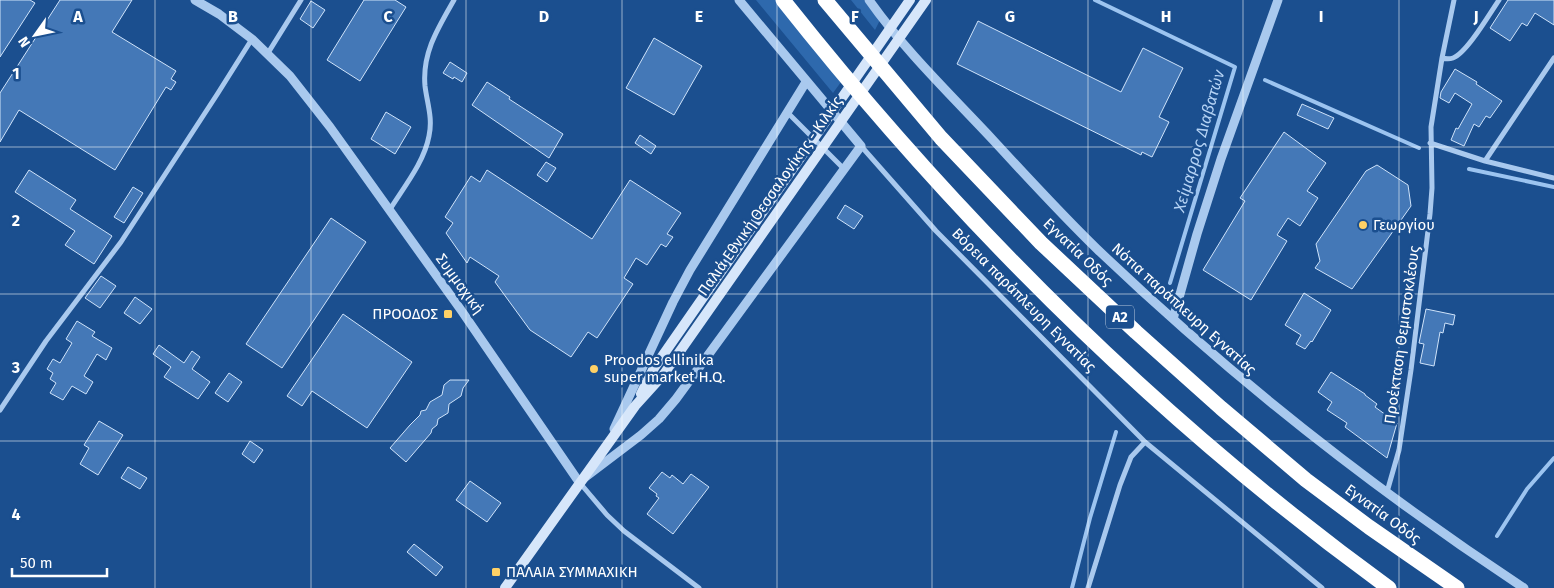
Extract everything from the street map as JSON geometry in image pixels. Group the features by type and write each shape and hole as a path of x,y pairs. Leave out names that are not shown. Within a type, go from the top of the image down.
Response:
{"highway":[{"name":"Α2","path":"783,0 919,163 1016,267 1116,363 1194,433 1286,509 1388,588"},
{"name":"Εγνατία Οδός","path":"825,0 941,138 1041,243 1128,325 1221,408 1306,480 1369,528 1457,588"}],"main road":[{"name":"Παλιά Εθνική Θεσσαλονίκης - Κιλκίς","path":"635,406 654,368 910,0"},
{"name":"Παλιά Εθνική Θεσσαλονίκης - Κιλκίς","path":"505,588 608,442 635,406 664,374 926,0"}],"street":[{"name":"Συμμαχική","path":"195,0 219,14 252,39 290,76 330,127 462,310 579,482 607,515 624,531 699,588"},
{"path":"268,53 301,0"},
{"path":"389,211 426,149 430,135 431,115 425,80 426,58 430,44 454,0"},
{"name":"Βόρεια παράπλευρη Εγνατίας","path":"739,0 806,82 936,231 1145,442 1322,588"},
{"name":"Νότια παράπλευρη Εγνατίας","path":"869,0 895,33 1016,165 1096,248 1173,319 1237,376 1300,428 1462,548 1524,588"},
{"path":"1173,319 1221,159 1278,0"},
{"name":"Προέκταση Θεμιστοκλέους","path":"1387,493 1402,434 1432,196 1430,143 1435,95 1454,0"},
{"path":"1442,58 1451,59 1465,49 1499,0"},
{"path":"0,410 46,341 121,242 252,39"},
{"path":"1485,161 1554,58"},
{"path":"608,442 690,270 806,82"},
{"path":"788,112 844,169"},
{"path":"1430,143 1485,161 1554,178"},
{"path":"579,482 641,435 659,419 676,399 861,146"},
{"path":"1088,588 1120,485 1131,457 1145,442"}],"shaded area":[{"path":"756,0 776,0 841,82 833,93"},
{"path":"851,0 864,0 880,20 875,30"}],"building":[{"path":"0,0 30,0 35,3 0,57"},
{"path":"60,0 132,0 112,32 176,71 171,79 176,82 171,90 166,87 115,170 19,110 0,142 0,93"},
{"path":"364,0 395,0 406,7 360,81 327,60"},
{"path":"1508,0 1554,0 1554,25 1535,13 1527,26 1522,23 1510,41 1490,28"},
{"path":"311,1 325,10 313,28 300,19"},
{"path":"978,21 1121,92 1143,48 1183,68 1159,117 1169,122 1152,157 1142,152 1141,155 957,64"},
{"path":"654,38 702,66 674,115 626,88"},
{"path":"450,62 467,73 462,82 443,73"},
{"path":"1455,69 1477,82 1476,84 1502,101 1490,118 1486,116 1479,127 1474,124 1464,146 1451,140 1456,128 1458,129 1472,104 1455,93 1449,103 1440,98 1441,92"},
{"path":"487,82 510,97 509,99 563,134 549,158 472,105"},
{"path":"1302,104 1334,118 1328,129 1297,115"},
{"path":"386,112 411,127 395,154 371,139"},
{"path":"1284,132 1326,163 1307,191 1318,198 1300,226 1288,218 1277,235 1287,241 1251,300 1203,270 1245,201 1240,198"},
{"path":"640,135 656,146 651,154 635,143"},
{"path":"546,162 556,168 547,182 537,175"},
{"name":"Γεωργίου","path":"1377,165 1408,185 1411,206 1352,289 1315,268 1320,261 1316,244 1366,171"},
{"path":"29,170 76,200 70,209 112,236 94,264 65,245 75,231 15,192"},
{"path":"487,170 592,239 630,180 681,213 667,234 673,237 666,247 661,244 647,265 636,258 624,278 633,284 597,338 588,332 571,357 530,330 495,282 499,276 470,257 467,263 446,233 453,223 445,217 471,176 480,182"},
{"path":"133,187 143,193 124,223 114,217"},
{"path":"845,205 863,216 854,229 837,218"},
{"path":"331,218 366,242 282,368 246,344"},
{"path":"101,276 116,286 100,308 85,298"},
{"path":"1304,293 1331,310 1312,342 1305,349 1296,344 1301,335 1285,325"},
{"path":"135,297 152,309 140,324 124,313"},
{"path":"1426,309 1455,315 1453,325 1445,323 1443,333 1440,332 1434,366 1420,363 1424,344 1419,343"},
{"path":"343,314 412,362 367,428 312,391 302,406 287,396"},
{"path":"77,321 95,332 92,336 112,348 106,360 97,354 84,376 93,382 86,394 72,386 63,400 50,393 56,383 50,379 53,373 47,369 53,359 60,363 72,343 66,339"},
{"path":"159,345 184,363 192,351 200,357 192,369 210,382 198,399 164,377 171,367 153,354"},
{"path":"1331,372 1365,394 1377,404 1375,407 1397,423 1387,458 1345,427 1347,423 1327,410 1332,402 1318,392"},
{"path":"229,373 242,382 228,402 215,393"},
{"path":"450,380 469,380 463,388 461,396 449,404 448,413 438,419 437,425 406,462 390,448 420,415 421,411 426,410 430,402 442,395 444,385"},
{"path":"99,421 123,435 98,475 80,464 89,448 84,445"},
{"path":"250,441 263,450 254,463 242,454"},
{"path":"128,467 147,478 140,489 121,478"},
{"path":"662,472 670,478 672,475 683,484 691,474 709,487 673,534 647,514 659,498 649,488"},
{"path":"470,481 501,503 487,522 456,500"},
{"path":"414,544 443,567 436,576 407,552"}],"waterway":[{"name":"Χείμαρρος Διαβατών","path":"1095,0 1235,67 1170,283"},
{"name":"Χείμαρρος Διαβατών","path":"1265,80 1419,148"},
{"name":"Χείμαρρος Διαβατών","path":"1469,169 1554,187"},
{"path":"1072,588 1090,518 1116,432"},
{"name":"Χείμαρρος Διαβατών","path":"1497,536 1527,489 1554,458"}],"place":[{"name":"Γεωργίου","path":"1363,225"},
{"name":"ΠΡΟΟΔΟΣ","path":"448,314"},
{"name":"Proodos ellinika super market H.Q.","path":"594,369"},
{"name":"ΠΑΛΑΙΑ ΣΥΜΜΑΧΙΚΗ","path":"496,572"}]}
